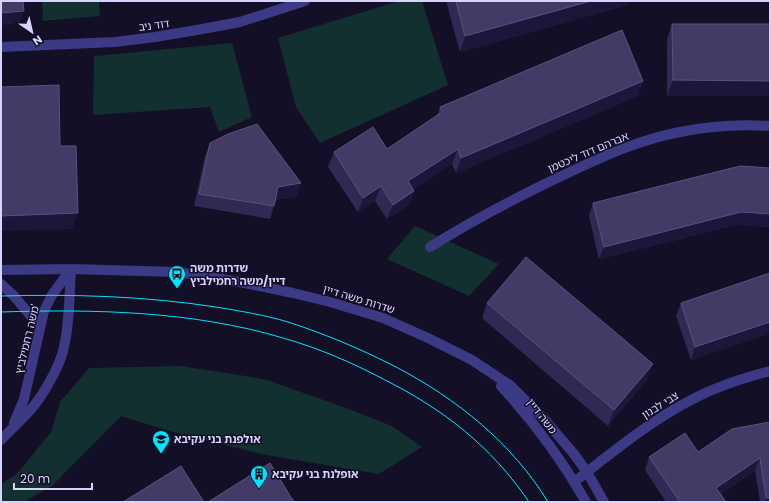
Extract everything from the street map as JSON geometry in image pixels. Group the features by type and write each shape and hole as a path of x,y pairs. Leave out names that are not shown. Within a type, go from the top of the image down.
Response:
{"street":[{"name":"דוד ניב","path":"1,47 115,42 162,36 240,22 306,1"},
{"name":"אברהם דוד ליכטמן","path":"430,247 472,221 512,199 594,161 642,142 678,132 710,127 752,125 770,126"},
{"path":"1,270 71,269"},
{"name":"משה רחמילביץ'","path":"13,427 24,399 44,311 52,295 71,269"},
{"name":"משה רחמילביץ'","path":"1,440 32,409 55,371 63,351 69,311 71,269"},
{"name":"שדרות משה דיין","path":"71,269 177,272 240,282 330,302 383,318 472,360 510,386 545,420 587,472"},
{"path":"1,284 14,296 40,327"},
{"name":"משה דיין","path":"486,370 523,410 557,454 574,482"},
{"name":"צבי לבנון","path":"574,482 642,430 695,397 770,372"},
{"path":"587,472 604,502"},
{"path":"574,482 586,502"}],"green space":[{"path":"42,1 99,1 100,16 43,21"},
{"path":"399,1 422,1 448,85 320,143 296,107 278,38"},
{"path":"232,43 252,117 219,132 210,107 93,115 94,56"},
{"path":"415,226 499,264 469,296 387,259"},
{"path":"181,366 264,379 392,426 422,447 379,474 261,454 166,430 121,416 52,486 24,502 1,502 1,484 17,474 51,432 60,402 89,368"}],"building":[{"path":"1,1 23,1 24,11 1,13"},
{"path":"456,1 591,1 465,36"},
{"path":"672,24 770,24 770,81 673,80"},
{"path":"622,30 643,81 461,158 458,149 408,181 414,191 393,205 381,186 363,198 334,152 373,127 387,149 442,112 440,107"},
{"path":"59,85 60,146 76,146 78,213 1,216 1,87"},
{"path":"257,124 301,183 278,187 274,206 199,194 210,143 228,134"},
{"path":"740,166 770,168 770,214 741,212 604,247 593,203"},
{"path":"526,257 653,364 614,410 487,303"},
{"path":"770,273 770,322 695,347 681,303"},
{"path":"770,422 770,498 766,498 760,458 716,488 726,502 680,502 649,457 685,433 698,452 732,429"},
{"path":"270,463 294,502 208,502"},
{"path":"181,466 204,502 123,502"}],"tram line":[{"path":"1,296 55,295 135,298 189,303 261,315 288,322 316,332 356,348 396,367 440,393 461,408 481,424 518,461 548,502"},
{"path":"1,312 72,311 179,317 249,329 309,346 347,361 371,373 426,403 446,416 482,446 499,463 529,502"}],"place":[{"name":"שדרות משה דיין/משה רחמילביץ","path":"177,289"},
{"name":"אולפנת בני עקיבא","path":"161,454"},
{"name":"אופלנת בני עקיבא","path":"259,489"}]}
